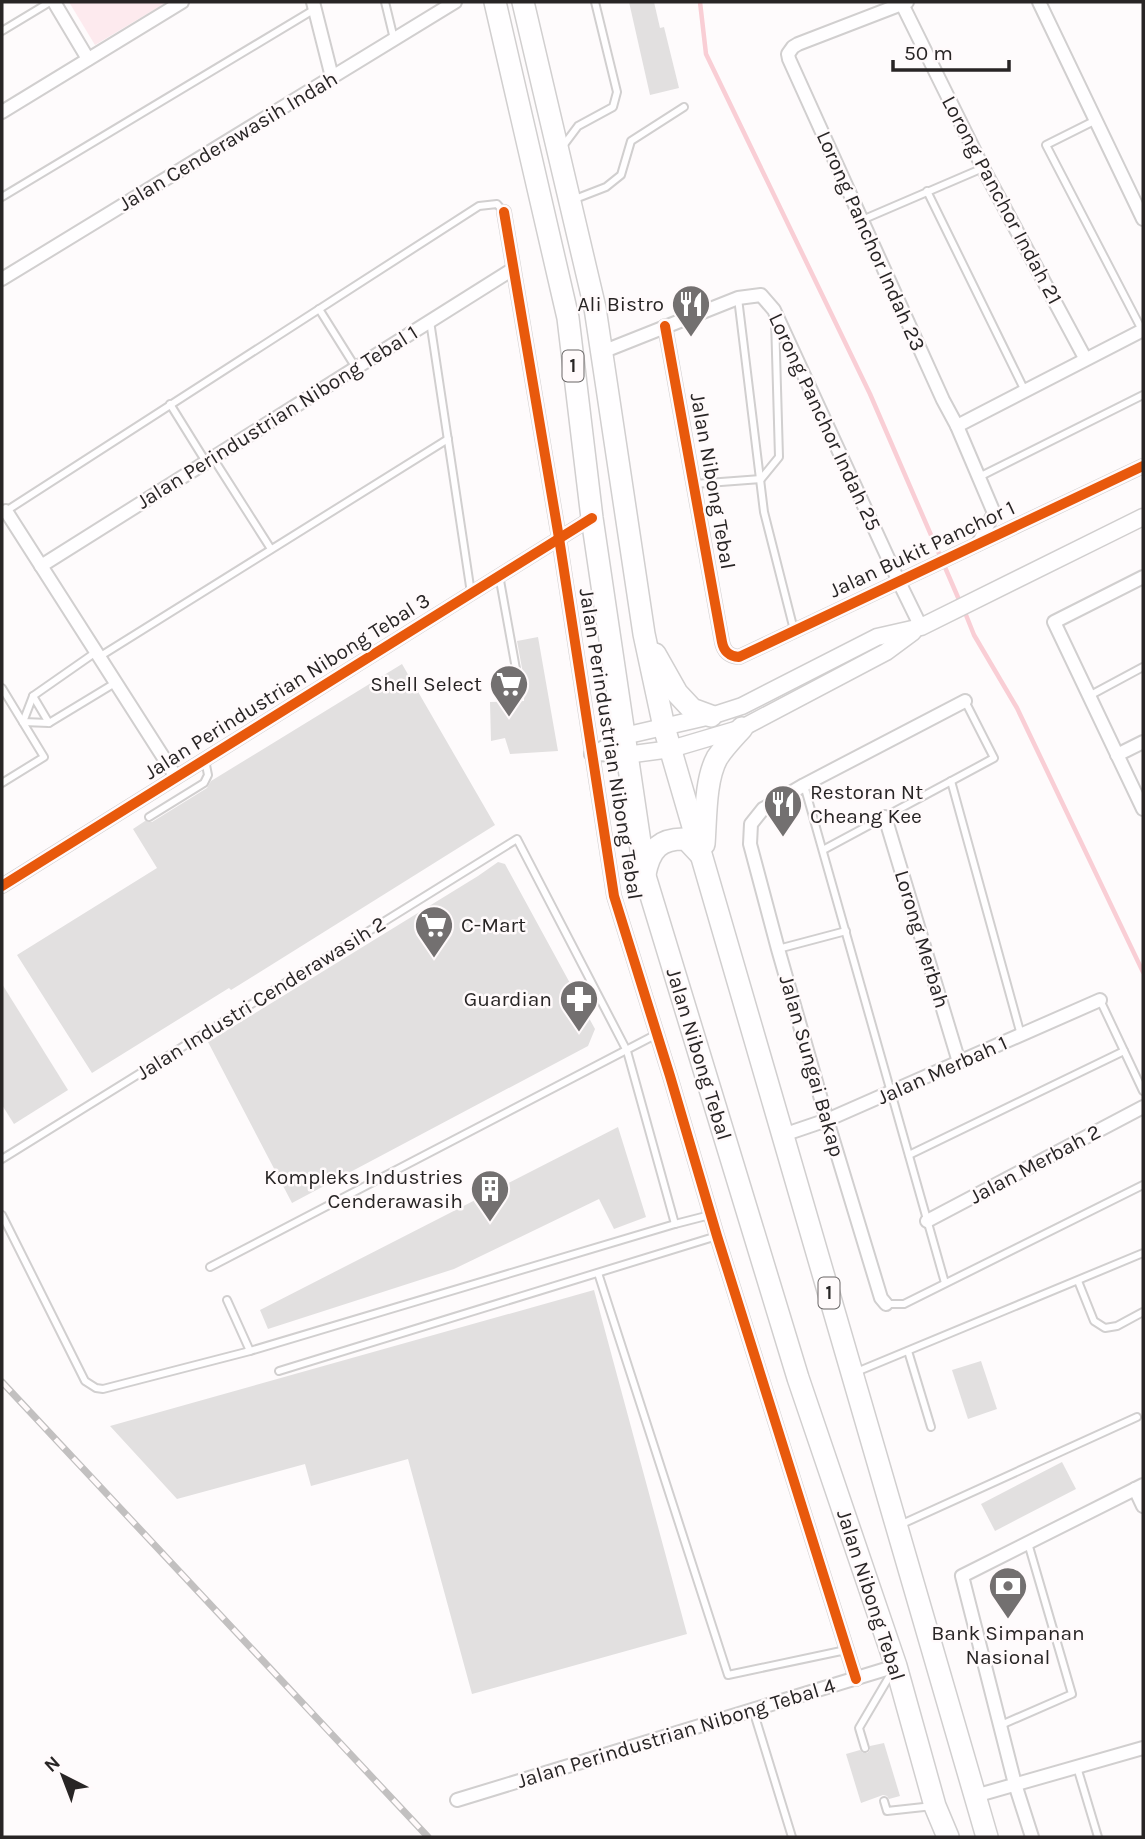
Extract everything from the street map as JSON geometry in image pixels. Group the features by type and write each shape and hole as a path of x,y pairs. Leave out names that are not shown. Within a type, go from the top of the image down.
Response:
{"highway":[{"name":"Jalan Nibong Tebal","path":"495,2 568,318 592,518 645,876 798,1378 896,1666 935,1805 948,1837"},
{"name":"Jalan Nibong Tebal","path":"523,2 595,308 644,634 664,727 987,1837"},
{"path":"644,634 677,693 692,709 711,716"},
{"path":"702,857 712,769 719,755 741,728"},
{"path":"645,876 654,849 664,842 686,839 702,857"}],"street":[{"path":"52,2 88,59"},
{"path":"2,112 182,2"},
{"name":"Jalan Cenderawasih Indah","path":"4,275 454,2"},
{"path":"1039,2 1143,219"},
{"name":"Lorong Panchor Indah 23","path":"905,3 798,44 788,54 994,513 978,544"},
{"name":"Lorong Panchor Indah 21","path":"905,3 983,168 1085,358"},
{"path":"314,5 332,77"},
{"name":"Jalan Perindustrian Nibong Tebal","path":"504,212 559,538 614,896 717,1236 856,1678"},
{"name":"Jalan Perindustrian Nibong Tebal 1","path":"41,566 513,269"},
{"name":"Lorong Panchor Indah 25","path":"738,298 761,295 774,310 922,627"},
{"path":"601,352 738,298"},
{"name":"Jalan Nibong Tebal","path":"666,326 722,642"},
{"path":"957,426 1142,330"},
{"name":"Jalan Bukit Panchor 1","path":"722,642 726,653 739,657 1143,466"},
{"path":"6,511 176,777"},
{"path":"591,754 625,746 671,749 741,728 886,652 922,627 1143,517"},
{"name":"Jalan Perindustrian Nibong Tebal 3","path":"2,886 592,518"},
{"path":"1143,577 1054,622 1143,809"},
{"path":"591,754 625,746 664,727 742,706 877,637 922,627"},
{"path":"804,785 965,701"},
{"path":"1117,755 1143,742"},
{"name":"Jalan Sungai Bakap","path":"804,785 763,809 751,824 750,844 827,1120 881,1298 886,1304"},
{"name":"Lorong Merbah","path":"884,817 959,1062"},
{"name":"Jalan Merbah 1","path":"783,1135 827,1120 1100,1000"},
{"name":"Jalan Merbah 2","path":"927,1221 1143,1107"},
{"path":"1032,1837 1015,1784 962,1576 1139,1487 1143,1506"},
{"name":"Jalan Perindustrian Nibong Tebal 4","path":"457,1800 896,1666"},
{"path":"975,1796 1143,1748"}],"lane":[{"path":"2,31 52,2"},
{"path":"385,2 394,39"},
{"path":"558,151 578,126 613,107 617,92 595,2"},
{"path":"2,197 314,5"},
{"path":"570,201 606,187 621,175 631,141 684,107"},
{"path":"1096,120 1046,145 1142,330"},
{"path":"862,220 983,168"},
{"path":"927,191 1025,391"},
{"path":"6,511 479,206 497,204 504,212"},
{"path":"738,298 764,512 794,630"},
{"path":"319,309 356,368"},
{"path":"694,484 761,479 779,457 774,310"},
{"path":"430,321 471,593"},
{"path":"979,477 1143,395"},
{"path":"170,404 271,549"},
{"path":"23,722 33,696 448,439"},
{"path":"499,575 520,691"},
{"path":"1089,696 1143,667"},
{"path":"23,722 49,723 116,682"},
{"path":"2,688 44,757 2,783"},
{"path":"33,696 49,723"},
{"path":"823,850 994,758 965,701"},
{"path":"149,817 204,783 208,775 205,760"},
{"path":"951,781 1021,1035"},
{"path":"804,785 945,1283"},
{"name":"Jalan Industri Cenderawasih 2","path":"2,1159 517,839 627,1051 675,1224"},
{"path":"778,949 846,931"},
{"path":"1100,1000 1143,1091"},
{"path":"211,1267 657,1034"},
{"path":"909,1155 1124,1051"},
{"path":"886,1304 904,1304 1143,1185"},
{"path":"2,1215 85,1381 103,1389 250,1351 711,1215"},
{"path":"279,1371 717,1236"},
{"path":"852,1374 1143,1253"},
{"path":"598,1273 728,1675 847,1649"},
{"path":"1077,1281 1094,1321 1105,1328 1117,1326 1143,1312"},
{"path":"227,1300 250,1351"},
{"path":"908,1351 931,1427"},
{"path":"897,1527 1137,1417"},
{"path":"1000,1726 1072,1694 1028,1543"},
{"path":"865,1748 859,1728 896,1666"},
{"path":"753,1710 792,1837"},
{"path":"1077,1767 1098,1837"},
{"path":"884,1801 887,1811 935,1805"}],"shaded area":[{"path":"69,2 167,2 95,45"}],"building":[{"path":"629,2 654,2 660,28 664,27 679,88 650,95"},
{"path":"538,637 558,751 510,754 505,738 491,741 490,702 524,701 526,690 517,641"},
{"path":"402,664 495,825 231,990 229,988 92,1073 17,955 157,868 133,829 145,821 152,822 207,788 211,781"},
{"name":"C-Mart","path":"498,862 505,864 595,1029 588,1046 292,1203 208,1042"},
{"path":"2,984 68,1090 14,1124 2,1105"},
{"name":"Kompleks Industries Cenderawasih","path":"618,1127 646,1217 614,1229 599,1199 454,1269 268,1329 260,1310"},
{"path":"594,1290 687,1634 472,1694 408,1459 311,1486 305,1464 177,1499 110,1426"},
{"path":"981,1361 997,1409 968,1419 952,1370"},
{"path":"1062,1462 1076,1489 995,1531 981,1504"},
{"path":"884,1743 900,1796 889,1799 883,1795 861,1803 846,1754 860,1750 867,1753 870,1746"}],"waterway":[{"path":"700,2 706,54 870,394 960,602"},
{"path":"964,610 974,635 1017,708 1143,972"}],"railway":[{"path":"2,1382 428,1837"}],"cycle path":[{"path":"504,212 559,538 614,896 856,1679"},
{"path":"665,326 722,642 732,656 739,657 1143,466"},
{"path":"2,886 592,518"}],"place":[{"name":"Ali Bistro","path":"691,338"},
{"name":"Shell Select","path":"509,718"},
{"name":"Restoran Nt Cheang Kee","path":"783,838"},
{"name":"C-Mart","path":"434,959"},
{"name":"Guardian","path":"579,1033"},
{"name":"Kompleks Industries Cenderawasih","path":"490,1223"},
{"name":"Bank Simpanan Nasional","path":"1008,1620"}]}
